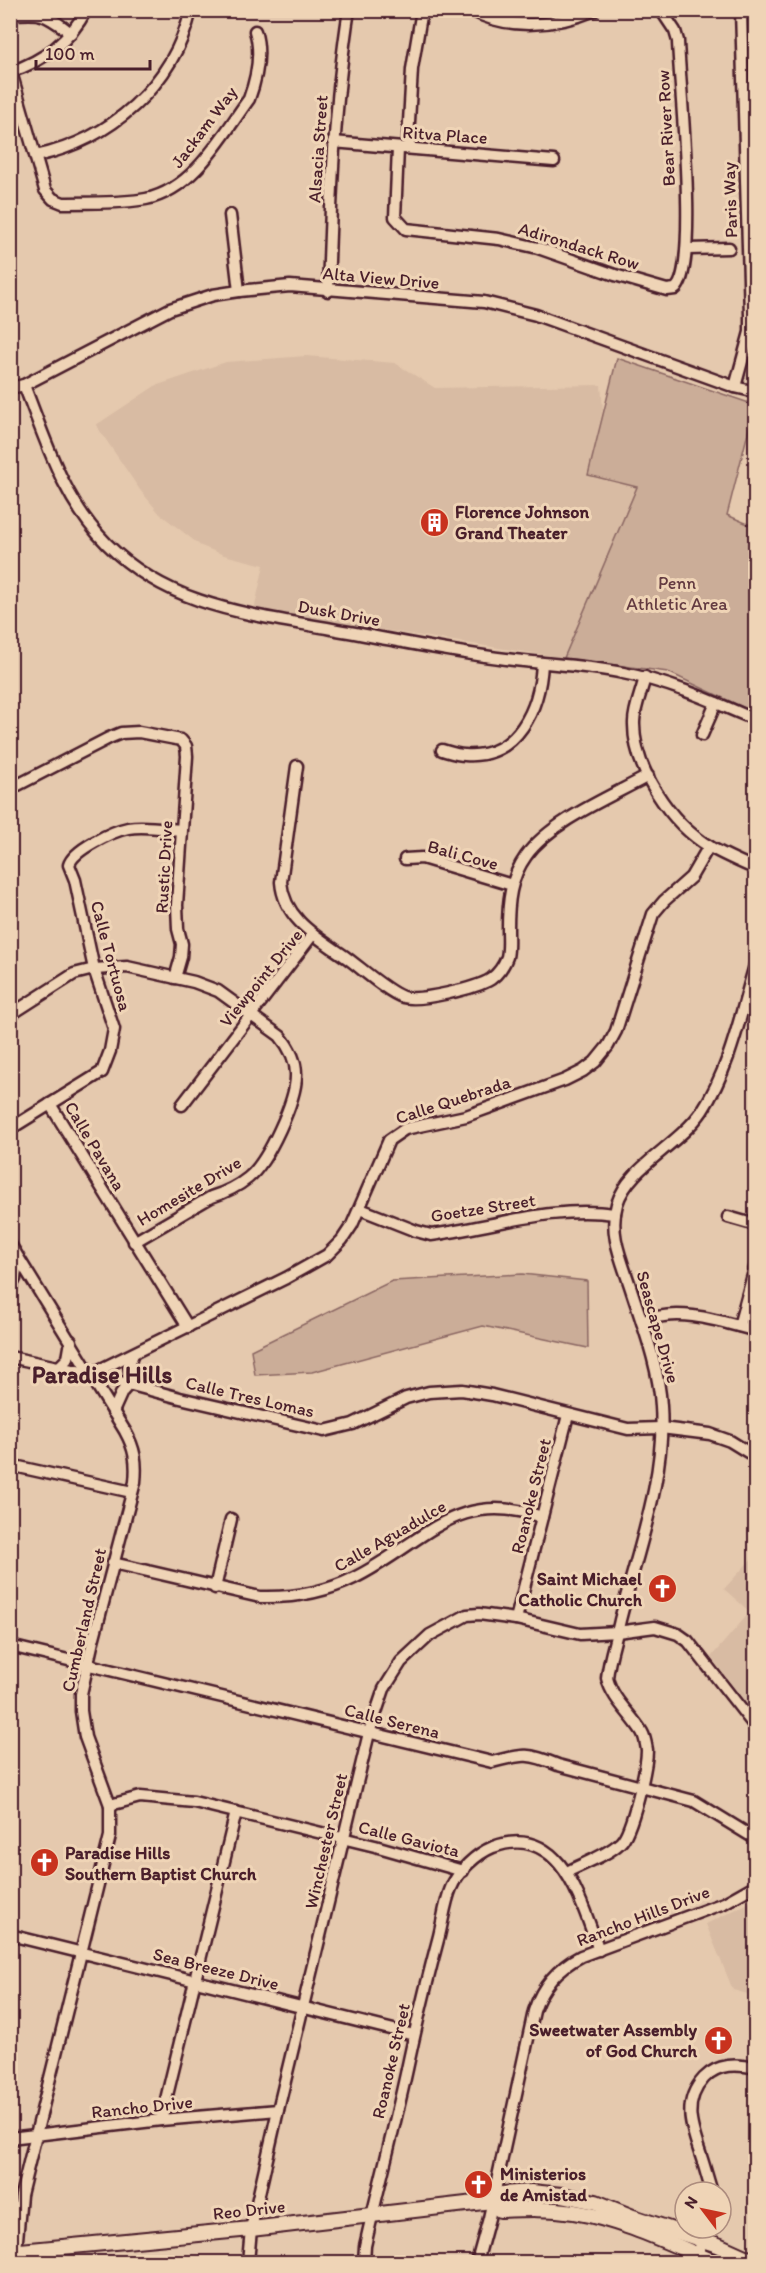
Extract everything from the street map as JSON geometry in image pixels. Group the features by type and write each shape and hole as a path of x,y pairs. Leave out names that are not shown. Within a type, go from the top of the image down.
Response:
{"main road":[{"name":"Reo Drive","path":"13,2255 492,2201 502,2194 531,2192 562,2194 596,2202 633,2217 673,2226"},
{"name":"Reo Drive","path":"492,2201 500,2210 532,2208 601,2218 630,2227 714,2262"},
{"name":"Reo Drive","path":"717,2240 756,2262"}],"street":[{"path":"86,10 71,33 44,56 11,72 36,156 61,150 89,138 115,123 136,104 156,83 172,60 188,23 191,10"},
{"name":"Alsacia Street","path":"328,291 333,142 349,10"},
{"path":"404,148 408,140 412,69 422,10"},
{"path":"471,10 507,22 542,25 571,20 595,10"},
{"name":"Bear River Row","path":"661,10 675,31 678,41 688,249"},
{"name":"Paris Way","path":"735,387 750,332 752,249 741,10"},
{"path":"10,15 35,12 45,15 71,33"},
{"name":"Jackam Way","path":"36,156 45,190 53,199 63,203 145,199 172,189 187,178 249,99 254,87 260,47 255,31"},
{"name":"Ritva Place","path":"333,142 554,161"},
{"name":"Adirondack Row","path":"404,148 394,217 406,229 499,239 538,248 615,275 670,290 678,288 681,283 688,249"},
{"path":"230,215 239,291"},
{"path":"688,249 729,248"},
{"name":"Alta View Drive","path":"10,388 24,385 170,309 213,295 290,286 328,291 484,302 537,315 735,387 756,392"},
{"name":"Dusk Drive","path":"24,385 58,472 79,510 117,554 141,573 168,589 223,609 467,654 645,677 664,682 756,720"},
{"path":"442,750 463,755 480,754 503,745 516,735 527,722 535,706 542,663"},
{"path":"645,677 634,719 635,744 641,765 658,794 685,828 709,846 756,869"},
{"path":"702,735 716,703"},
{"name":"Rustic Drive","path":"10,789 121,733 139,732 181,740 186,746 177,905 182,951 175,978"},
{"path":"297,766 281,882 282,895 289,910 313,934"},
{"name":"Viewpoint Drive","path":"182,1105 313,934 400,996 422,999 484,983 499,971 508,951 508,910 512,885 525,857 557,826 648,776"},
{"name":"Calle Tortuosa","path":"10,1128 102,1072 106,1065 114,1029 94,969 75,880 69,865 70,859 76,853 104,838 130,828 181,830"},
{"name":"Calle Quebrada","path":"92,1374 327,1255 342,1240 360,1209 386,1146 397,1133 405,1129 466,1116 565,1080 595,1062 616,1031 653,914 691,877 709,846"},
{"name":"Bali Cove","path":"405,859 422,858 512,885"},
{"name":"Seascape Drive","path":"567,1872 622,1842 629,1828 641,1787 647,1754 644,1738 614,1694 607,1678 655,1483 661,1449 659,1390 642,1322 615,1241 615,1214 619,1199 631,1178 685,1132 712,1093 727,1057 756,962"},
{"name":"Homesite Drive","path":"10,1015 74,974 94,969 127,968 194,982 218,991 284,1041 293,1057 296,1071 293,1097 260,1166 247,1179 211,1197 134,1242"},
{"name":"Calle Pavana","path":"50,1104 188,1327"},
{"name":"Goetze Street","path":"360,1209 416,1232 431,1235 566,1212 592,1210 615,1214"},
{"path":"728,1217 756,1225"},
{"name":"Cumberland Street","path":"10,1244 92,1374 133,1444 136,1457 135,1482 81,1694 85,1737 111,1805 110,1836 21,2194 13,2255"},
{"path":"10,1289 15,1279 17,1257"},
{"path":"739,1326 756,1264"},
{"path":"642,1322 651,1318 683,1314 756,1331"},
{"path":"59,1367 68,1358 71,1341"},
{"path":"113,1412 122,1392 131,1384 129,1365 133,1354"},
{"name":"Calle Tres Lomas","path":"10,1357 92,1374 324,1431 353,1424 406,1398 429,1392 462,1390 628,1429 661,1428 713,1435 738,1446 756,1458"},
{"name":"Roanoke Street","path":"516,1619 568,1415"},
{"path":"10,1465 132,1492"},
{"name":"Calle Aguadulce","path":"113,1563 260,1598 284,1598 331,1588 355,1577 446,1520 465,1512 486,1508 504,1508 542,1518"},
{"path":"215,1588 231,1519"},
{"name":"Winchester Street","path":"248,2262 250,2229 369,1733 384,1689 393,1673 410,1652 430,1635 467,1615 479,1614 516,1619 580,1634 655,1627 678,1634 688,1641 756,1728"},
{"name":"Calle Serena","path":"10,1646 492,1762 522,1755 536,1755 558,1765 697,1802 756,1839"},
{"name":"Calle Gaviota","path":"111,1805 140,1797 195,1802 375,1846 463,1871 475,1858 489,1849 513,1843 529,1845 557,1860 567,1872 599,1950"},
{"path":"160,2120 236,1812"},
{"name":"Roanoke Street","path":"364,2262 372,2215 451,1886 463,1871"},
{"name":"Rancho Hills Drive","path":"477,2262 537,2003 544,1988 561,1969 581,1956 724,1904 756,1885"},
{"name":"Sea Breeze Drive","path":"10,1935 414,2035"},
{"path":"708,2180 691,2130 689,2114 693,2094 706,2076 723,2066 740,2064 756,2068"},
{"name":"Rancho Drive","path":"10,2138 160,2120 278,2110"},
{"path":"697,2255 703,2240"}],"shaded area":[{"path":"306,356 395,363 435,388 601,385 603,409 588,475 637,487 564,658 254,610 264,565 224,555 201,546 160,514 140,490 96,425 155,386 226,362"},
{"path":"755,1555 755,1697 747,1704 711,1657 750,1612 724,1589"},
{"path":"755,1897 755,1996 733,1990 706,1924 747,1904"}],"green space":[{"name":"Penn Athletic Area","path":"617,358 755,405 727,515 755,527 755,713 668,672 564,658 637,487 588,475"},
{"path":"522,1274 587,1281 588,1348 483,1326 312,1372 255,1375 251,1350 392,1281"}],"place":[{"name":"Florence Johnson Grand Theater","path":"434,522"},
{"name":"Saint Michael Catholic Church","path":"663,1589"},
{"name":"Paradise Hills Southern Baptist Church","path":"44,1863"},
{"name":"Sweetwater Assembly of God Church","path":"718,2040"},
{"name":"Ministerios de Amistad","path":"479,2184"}],"district":[{"name":"Paradise Hills","path":"102,1375"}]}
